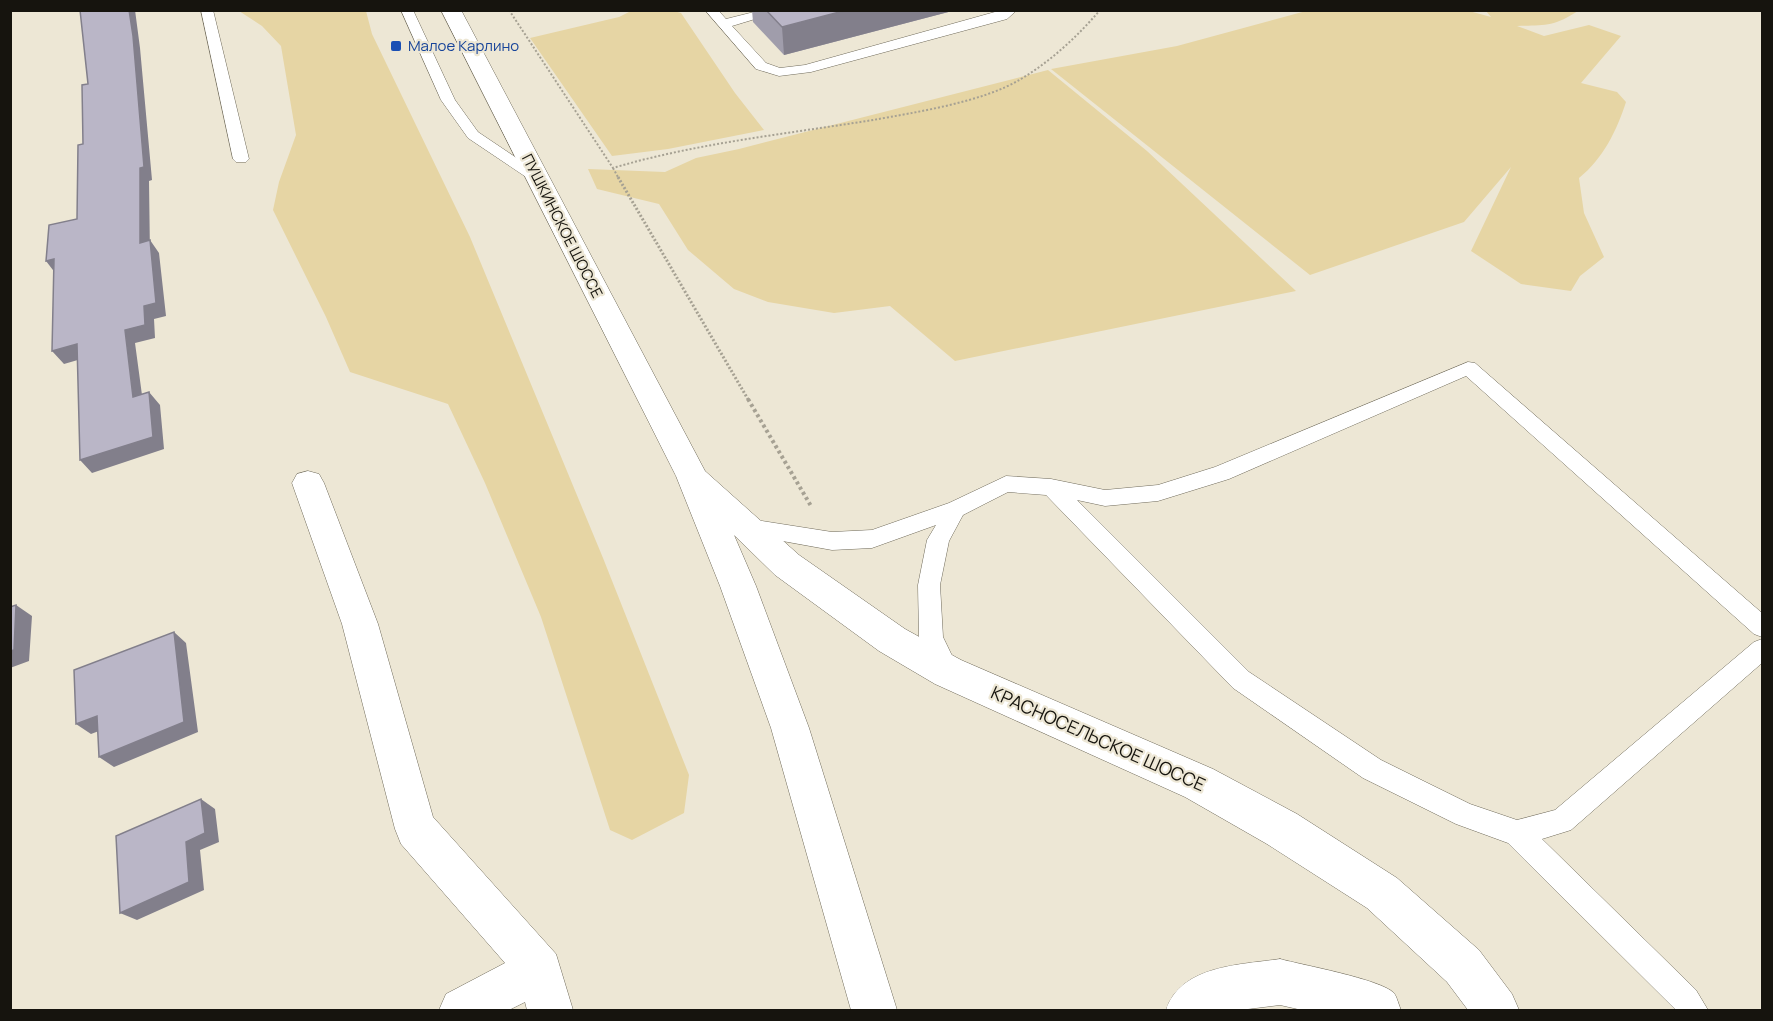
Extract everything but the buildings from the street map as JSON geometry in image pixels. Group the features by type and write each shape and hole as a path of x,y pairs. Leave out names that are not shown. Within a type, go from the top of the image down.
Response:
{"main road":[{"name":"ПУШКИНСКОЕ ШОССЕ","path":"451,10 674,441"},
{"name":"КРАСНОСЕЛЬСКОЕ ШОССЕ","path":"674,441 692,476 738,586 790,728 874,1011"},
{"name":"КРАСНОСЕЛЬСКОЕ ШОССЕ","path":"692,476 796,572 892,640 948,672 1199,783 1282,829 1382,893 1463,966 1496,1011"},
{"path":"308,483 360,624 416,829 493,914 545,990 462,1011"},
{"path":"1189,1011 1216,991 1280,982 1370,1005 1378,1011"}],"lane":[{"path":"207,10 241,159"},
{"path":"407,10 448,100 473,135 537,178"},
{"path":"711,10 761,66 778,72 806,69 1003,16 1011,10"},
{"path":"723,24 779,10"},
{"path":"749,527 832,541 872,538 956,509 1006,484 1051,487 1106,498 1158,493 1222,473 1468,368 1762,627"},
{"path":"1051,487 1242,680 1372,769 1466,815 1517,833 1686,1000 1693,1011"},
{"path":"948,672 931,637 929,585 938,540 956,509"},
{"path":"1517,833 1562,821 1762,649"}],"path":[{"path":"509,10 613,168 832,541"},
{"path":"613,168 664,153 924,111 992,92 1021,78 1081,33 1100,10"}],"shaded area":[{"path":"239,11 366,11 372,34 470,237 603,558 689,775 684,813 632,840 610,830 541,617 485,483 448,404 350,372 326,317 273,210 279,182 296,135 281,46 262,26"},
{"path":"631,11 681,13 735,93 764,130 668,149 612,156 530,38 619,17"},
{"path":"1306,11 1469,11 1491,17 1486,11 1578,11 1549,24 1517,26 1544,36 1589,25 1621,36 1581,83 1617,92 1626,102 1602,153 1579,178 1584,213 1604,257 1580,276 1571,291 1521,284 1471,251 1511,167 1464,222 1310,275 1051,69 1177,46"},
{"path":"1048,70 1147,151 1296,291 955,361 890,306 834,313 768,302 734,289 688,250 659,204 597,189 588,169 665,172 696,158"}],"place":[{"name":"Малое Карлино","path":"396,46"}]}
